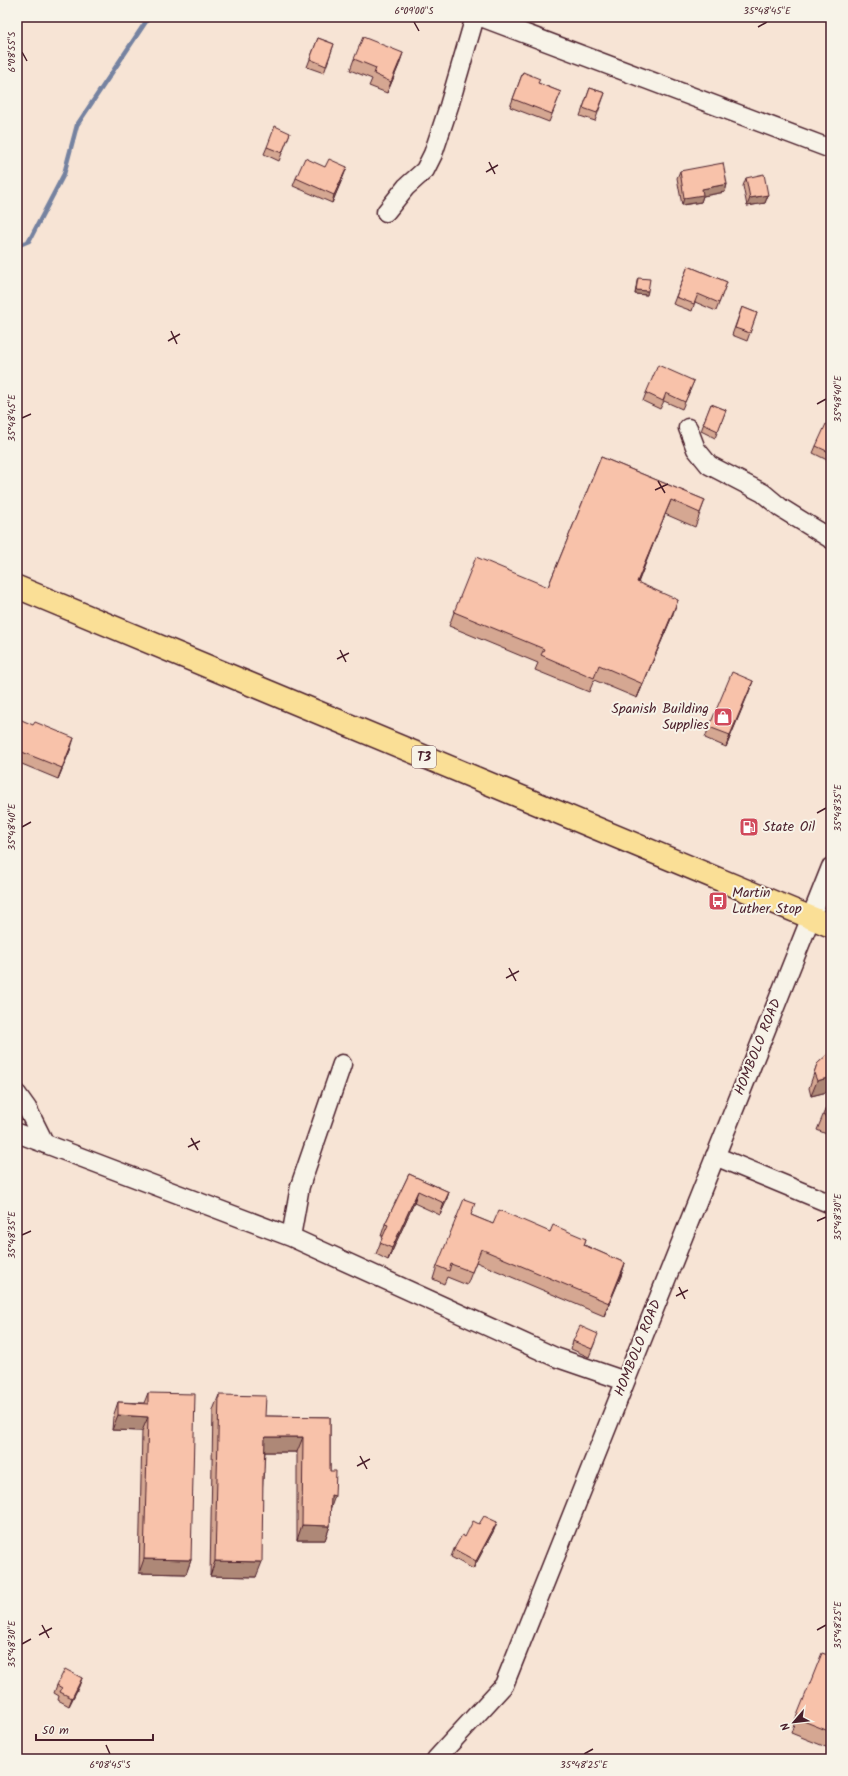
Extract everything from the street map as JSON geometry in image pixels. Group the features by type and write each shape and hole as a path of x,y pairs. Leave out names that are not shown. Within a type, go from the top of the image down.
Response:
{"highway":[{"name":"T3","path":"17,587 831,926"}],"street":[{"path":"386,212 406,187 424,170 433,154 476,17"},
{"path":"481,17 831,148"},
{"path":"688,428 696,449 709,465 763,493 781,508 831,539"},
{"name":"HOMBOLO ROAD","path":"436,1759 504,1685 831,867"},
{"path":"291,1237 300,1186 342,1064"},
{"path":"17,1094 27,1108 45,1144"},
{"path":"17,1133 291,1237 556,1357 625,1382"},
{"path":"715,1156 831,1204"}],"building":[{"path":"363,37 403,53 391,82 374,74 376,68 354,59"},
{"path":"318,38 334,44 326,66 310,59"},
{"path":"523,72 540,79 538,83 561,92 552,114 513,99"},
{"path":"590,88 605,93 597,113 583,108"},
{"path":"275,126 290,133 282,153 267,147"},
{"path":"305,158 325,167 329,159 347,167 334,195 296,178"},
{"path":"723,163 727,184 702,189 703,195 684,198 680,171"},
{"path":"764,174 768,195 750,198 746,178"},
{"path":"688,266 727,282 719,303 698,294 694,304 676,297"},
{"path":"638,278 650,279 648,291 636,290"},
{"path":"742,307 757,313 750,333 735,328"},
{"path":"658,365 694,381 685,402 666,393 663,401 646,393"},
{"path":"711,404 726,410 718,431 703,424"},
{"path":"826,424 831,427 831,449 829,452 816,446"},
{"path":"601,457 705,500 700,513 671,500 637,582 678,600 643,684 599,665 594,678 541,655 544,649 454,612 476,557 548,587"},
{"path":"732,672 753,681 730,735 709,727"},
{"path":"17,718 33,725 35,722 74,738 62,768 17,750"},
{"path":"830,1052 831,1077 817,1081 814,1073 817,1064"},
{"path":"831,1096 831,1119 823,1115"},
{"path":"409,1174 449,1192 444,1203 418,1191 392,1248 380,1243 388,1225 385,1224"},
{"path":"464,1199 475,1203 471,1215 493,1224 499,1210 550,1232 553,1225 586,1239 584,1245 625,1263 609,1303 481,1249 472,1272 451,1264 449,1271 437,1266"},
{"path":"580,1326 598,1334 592,1349 573,1341"},
{"path":"148,1393 195,1394 191,1560 144,1559 148,1417 118,1415 118,1402 148,1404"},
{"path":"219,1395 266,1396 265,1416 330,1417 330,1471 336,1471 335,1496 331,1495 330,1526 302,1525 303,1437 265,1437 262,1562 215,1561"},
{"path":"484,1516 497,1522 476,1561 454,1549 462,1535 465,1537 473,1521 479,1524"},
{"path":"822,1653 831,1656 831,1732 796,1718"},
{"path":"65,1669 82,1678 72,1698 60,1692 62,1688 57,1685"}],"waterway":[{"path":"17,246 29,241 64,174 77,125 149,17"}],"place":[{"name":"Spanish Building Supplies","path":"723,717"},
{"name":"State Oil","path":"749,827"},
{"name":"Martin Luther Stop","path":"718,901"}]}
